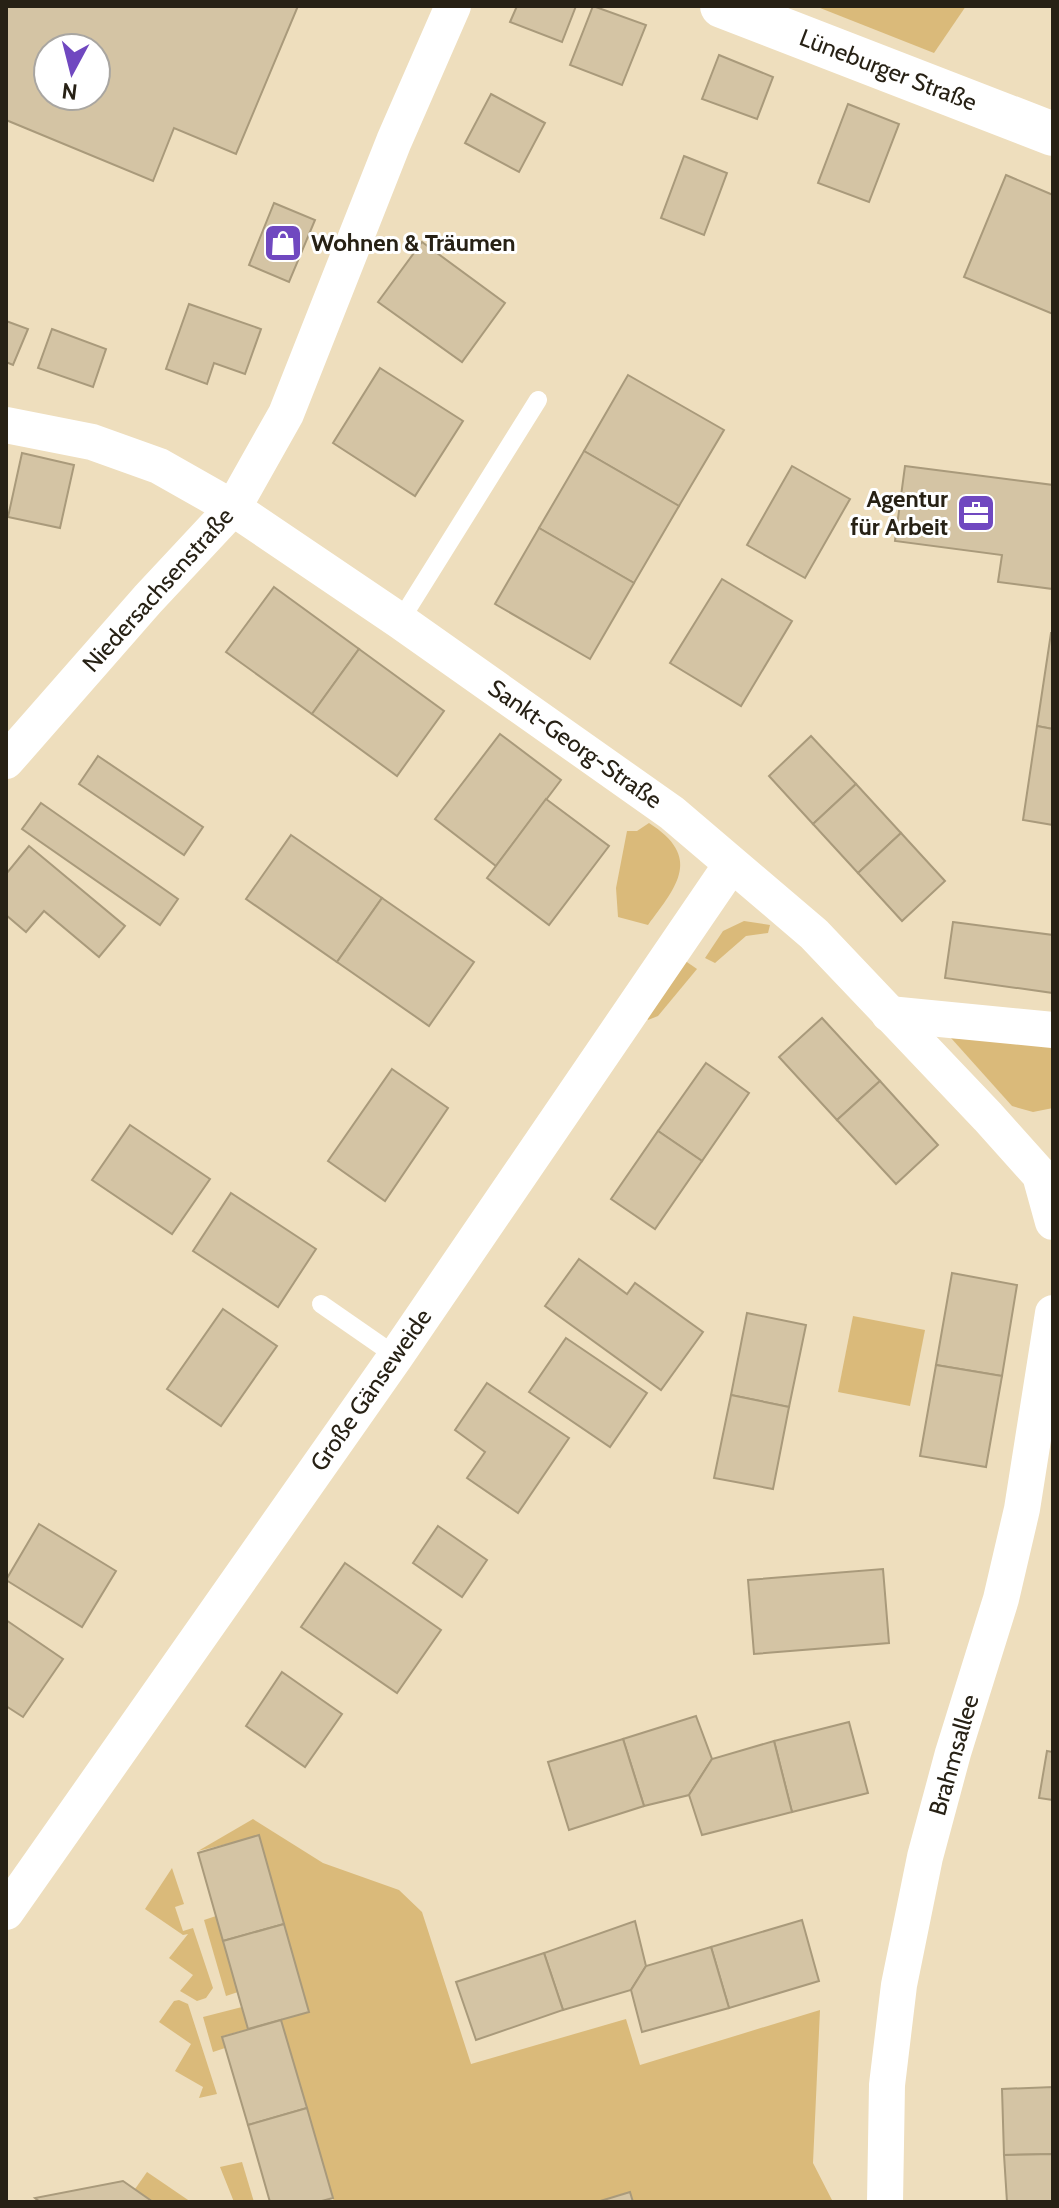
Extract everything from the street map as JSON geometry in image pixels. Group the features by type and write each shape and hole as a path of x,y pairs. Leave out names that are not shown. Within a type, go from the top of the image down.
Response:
{"main road":[{"name":"Lüneburger Straße","path":"722,6 1053,134"}],"street":[{"name":"Niedersachsenstraße","path":"6,761 19,730 233,508 286,414 394,141 453,6"},
{"name":"Sankt-Georg-Straße","path":"6,425 92,442 159,466 233,508 400,621 672,813 814,934 889,1014 1047,1165 1053,1222"},
{"name":"Große Gänseweide","path":"6,1912 396,1356 731,865"},
{"path":"889,1014 1053,1030"},
{"name":"Brahmsallee","path":"885,2202 887,2085 899,1985 936,1816 1001,1599 1022,1509 1053,1313"}],"lane":[{"path":"400,621 538,400"},
{"path":"321,1304 396,1356"}],"shaded area":[{"path":"815,6 966,6 934,53"},
{"path":"649,823 675,848 680,860 680,872 668,897 648,925 618,917 616,888 627,831 637,831"},
{"path":"744,921 770,925 768,933 746,936 715,963 705,958 723,931"},
{"path":"684,960 697,969 658,1016 648,1020 645,1015"},
{"path":"951,1038 1053,1044 1053,1108 1033,1112 1012,1106"},
{"path":"853,1316 925,1330 910,1406 838,1392"},
{"path":"253,1819 323,1863 399,1890 422,1912 471,2064 626,2019 640,2065 820,2010 813,2163 833,2202 633,2202 630,2193 597,2202 334,2202 281,2020 309,2011 259,1836 198,1851"},
{"path":"172,1868 184,1904 175,1907 183,1931 193,1928 213,1988 206,1998 197,2001 180,1991 193,1975 169,1958 188,1934 183,1935 145,1909"},
{"path":"216,1916 238,1992 226,1996 204,1920"},
{"path":"174,2001 188,2004 217,2094 199,2098 203,2087 175,2071 191,2044 159,2022"},
{"path":"242,2007 248,2029 223,2036 225,2048 213,2052 203,2017"},
{"path":"242,2162 254,2202 234,2202 220,2167"},
{"path":"147,2172 191,2202 153,2202 135,2189"}],"building":[{"path":"6,6 298,6 236,154 174,128 153,181 6,120"},
{"path":"517,6 576,6 562,42 510,22"},
{"path":"593,6 646,25 622,85 570,65"},
{"path":"719,55 773,77 757,119 702,99"},
{"path":"491,94 545,123 519,172 465,143"},
{"path":"848,104 899,124 869,202 818,183"},
{"path":"684,156 727,173 704,235 661,218"},
{"path":"1006,175 1053,195 1053,314 964,277"},
{"path":"274,203 315,220 289,282 249,265"},
{"path":"422,242 505,303 462,362 378,302"},
{"path":"189,304 261,329 245,374 214,363 207,384 166,369"},
{"path":"6,321 28,329 13,365 6,362"},
{"path":"52,329 106,349 93,387 38,368"},
{"path":"380,368 463,421 415,496 333,443"},
{"path":"628,375 724,430 679,506 584,451"},
{"path":"584,451 679,506 634,583 539,528"},
{"path":"22,453 74,465 60,528 8,517"},
{"path":"792,466 850,499 805,578 747,545"},
{"name":"Agentur für Arbeit","path":"905,466 1053,485 1053,589 998,582 1002,555 895,541"},
{"path":"539,528 634,583 590,659 495,604"},
{"path":"722,579 792,621 741,706 670,663"},
{"path":"274,587 359,649 312,714 226,652"},
{"path":"1053,633 1053,729 1037,726"},
{"path":"359,649 444,711 397,776 312,714"},
{"path":"1037,726 1053,729 1053,825 1023,820"},
{"path":"500,734 561,780 496,866 435,819"},
{"path":"811,736 856,784 813,824 769,776"},
{"path":"98,756 203,827 184,855 79,784"},
{"path":"856,784 901,833 858,873 813,824"},
{"path":"546,799 609,846 549,925 487,878"},
{"path":"41,803 178,899 160,925 22,829"},
{"path":"901,833 945,881 902,921 858,873"},
{"path":"291,835 382,898 337,962 246,899"},
{"path":"29,846 125,926 99,957 44,911 26,932 6,915 6,874"},
{"path":"382,898 474,962 429,1026 337,962"},
{"path":"953,922 1053,935 1053,993 945,978"},
{"path":"822,1018 880,1081 837,1120 779,1057"},
{"path":"706,1063 749,1093 702,1161 658,1131"},
{"path":"392,1069 448,1108 385,1201 328,1161"},
{"path":"880,1081 938,1145 896,1184 837,1120"},
{"path":"130,1125 210,1179 172,1234 92,1180"},
{"path":"658,1131 702,1161 655,1229 611,1199"},
{"path":"231,1193 316,1249 278,1307 193,1251"},
{"path":"579,1259 627,1294 635,1283 703,1332 661,1390 545,1306"},
{"path":"952,1273 1017,1285 1002,1376 936,1365"},
{"path":"223,1309 277,1346 221,1426 167,1389"},
{"path":"747,1313 806,1325 789,1407 731,1395"},
{"path":"566,1338 647,1393 610,1447 529,1392"},
{"path":"936,1365 1002,1376 986,1467 920,1456"},
{"path":"487,1383 569,1438 518,1513 467,1478 485,1452 455,1430"},
{"path":"731,1395 789,1407 773,1489 714,1478"},
{"path":"39,1524 116,1571 82,1627 6,1580"},
{"path":"438,1526 487,1560 462,1597 413,1563"},
{"path":"345,1563 441,1630 397,1693 301,1627"},
{"path":"883,1569 889,1643 754,1654 748,1580"},
{"path":"6,1620 63,1659 23,1717 6,1706"},
{"path":"282,1672 342,1714 305,1767 246,1726"},
{"path":"696,1716 712,1759 689,1795 644,1806 623,1739"},
{"path":"849,1722 868,1793 792,1812 774,1741"},
{"path":"623,1739 644,1806 569,1830 548,1762"},
{"path":"774,1741 792,1812 702,1835 689,1795 712,1759"},
{"path":"1047,1751 1053,1752 1053,1800 1039,1798"},
{"path":"259,1835 284,1924 223,1941 198,1853"},
{"path":"802,1920 819,1981 729,2008 711,1947"},
{"path":"635,1921 646,1966 631,1990 563,2010 544,1953"},
{"path":"284,1924 309,2012 248,2029 223,1941"},
{"path":"711,1947 729,2008 642,2032 631,1990 646,1966"},
{"path":"544,1953 563,2010 476,2040 456,1982"},
{"path":"281,2020 307,2108 248,2125 222,2037"},
{"path":"1053,2087 1053,2154 1004,2155 1002,2089"},
{"path":"307,2108 333,2198 318,2202 270,2202 248,2125"},
{"path":"1053,2154 1053,2202 1007,2202 1004,2155"},
{"path":"123,2181 153,2202 40,2202 35,2198"},
{"path":"630,2192 633,2202 597,2202"}],"place":[{"name":"Wohnen & Träumen","path":"283,243"},
{"name":"Agentur für Arbeit","path":"976,513"}]}
